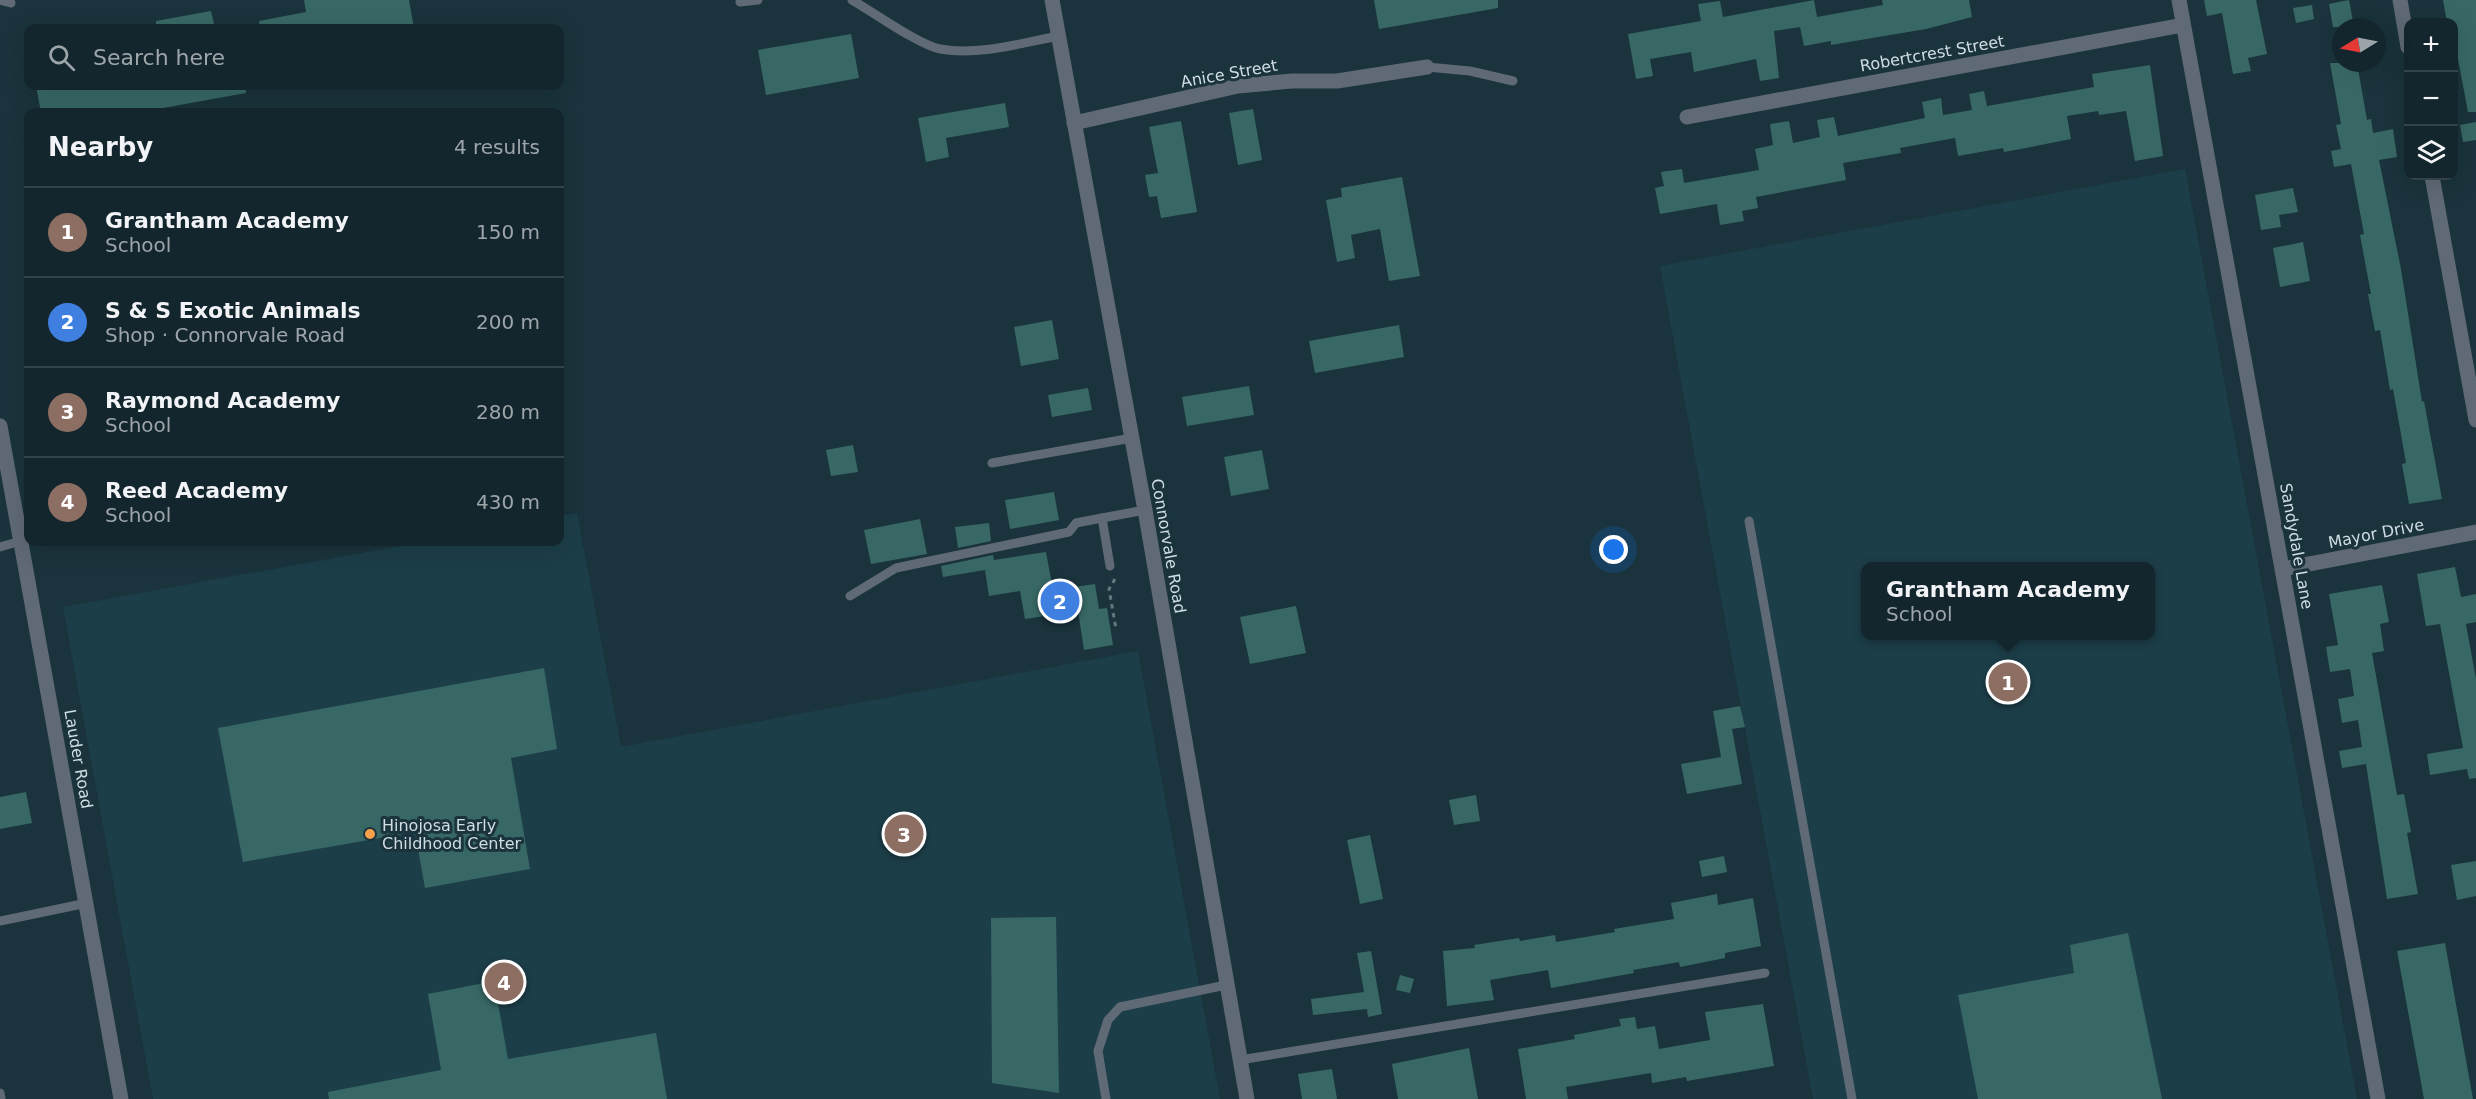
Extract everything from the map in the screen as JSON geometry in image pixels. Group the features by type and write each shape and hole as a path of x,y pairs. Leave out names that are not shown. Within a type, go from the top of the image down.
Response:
{"street":[{"name":"Connorvale Road","path":"1052,0 1145,510 1247,1099"},
{"name":"Sandydale Lane","path":"2179,0 2378,1099"},
{"path":"2400,0 2404,21"},
{"name":"Robertcrest Street","path":"1687,117 2183,25"},
{"name":"Anice Street","path":"1074,123 1238,86 1292,81 1337,81 1427,67"},
{"path":"2433,180 2476,420"},
{"name":"Lauder Road","path":"0,426 121,1099"},
{"name":"Mayor Drive","path":"2283,569 2476,532"}],"lane":[{"path":"0,0 11,3"},
{"path":"740,2 758,0"},
{"path":"852,0 899,29 939,49 983,50 1059,36"},
{"path":"1427,67 1470,71 1513,81"},
{"path":"992,463 1132,438"},
{"path":"850,596 896,568 1069,532 1076,523 1145,510"},
{"path":"1102,518 1110,566"},
{"path":"1749,521 1852,1099"},
{"path":"0,547 21,541"},
{"path":"0,921 87,903"},
{"path":"1240,1060 1765,973"},
{"path":"1106,1099 1098,1051 1108,1020 1120,1007 1226,985"},
{"path":"0,1093 1,1099"}],"path":[{"path":"1110,566 1119,575 1109,589 1116,629"},
{"path":"1107,611 1112,608"}],"shaded area":[{"path":"2185,169 2357,1099 1813,1099 1660,266"},
{"path":"577,513 621,747 1138,651 1220,1099 153,1099 63,607 400,546 564,546 564,515"}],"building":[{"path":"304,0 409,0 413,24 259,24 259,21 306,12"},
{"path":"1374,0 1498,0 1498,8 1379,29"},
{"path":"1814,0 1817,17 1883,5 1882,0 1969,0 1972,17 1926,29 1831,45 1831,41 1804,46 1800,27 1774,31 1779,78 1760,81 1756,59 1694,72 1691,52 1650,59 1653,76 1636,79 1628,34 1701,21 1698,4 1720,1 1723,17"},
{"path":"2204,0 2256,0 2267,54 2248,58 2251,71 2233,74 2222,13 2207,16"},
{"path":"2349,0 2352,18 2332,18 2332,21 2329,4"},
{"path":"2443,0 2476,0 2476,112 2468,112 2458,59 2458,18 2446,18"},
{"path":"2312,5 2314,19 2296,23 2293,8"},
{"path":"211,11 214,24 156,24 156,21"},
{"path":"851,34 859,78 766,95 758,50"},
{"path":"2330,63 2332,63 2332,72 2359,72 2367,120 2371,119 2373,133 2393,129 2397,157 2379,160 2401,269 2422,402 2424,401 2442,499 2409,504 2402,464 2406,463 2393,389 2390,390 2380,330 2375,331 2368,294 2371,294 2360,235 2364,234 2351,164 2334,167 2331,151 2341,149 2336,125 2341,124"},
{"path":"2150,65 2163,156 2135,161 2126,111 2099,115 2098,111 2067,116 2071,139 2004,152 2003,148 1958,156 1955,138 1900,148 1901,153 1843,163 1846,180 1756,197 1758,208 1742,211 1744,221 1720,225 1717,204 1660,214 1655,188 1664,186 1661,172 1682,169 1684,183 1759,170 1755,149 1773,145 1770,124 1789,121 1793,143 1820,137 1817,120 1834,117 1838,136 1925,118 1922,102 1941,98 1943,115 1972,110 1969,94 1984,91 1987,106 2094,87 2092,74"},
{"path":"37,90 246,90 246,93 163,108 40,108"},
{"path":"1005,103 1009,127 946,138 949,157 926,162 918,118"},
{"path":"1253,109 1262,160 1238,165 1229,113"},
{"path":"1181,121 1197,212 1161,218 1157,196 1149,197 1145,175 1158,173 1149,127"},
{"path":"2476,122 2476,140 2463,142 2460,125"},
{"path":"1402,177 1420,276 1389,281 1380,229 1351,235 1355,258 1337,262 1326,200 1342,197 1341,188"},
{"path":"2293,188 2298,212 2279,215 2281,227 2261,230 2255,195"},
{"path":"2303,242 2310,281 2280,287 2273,248"},
{"path":"1052,320 1059,359 1021,366 1014,327"},
{"path":"1399,325 1404,357 1315,373 1309,341"},
{"path":"1249,386 1254,415 1187,426 1182,397"},
{"path":"1088,388 1092,410 1052,417 1048,395"},
{"path":"853,445 858,472 831,476 826,450"},
{"path":"1262,450 1269,489 1231,496 1224,457"},
{"path":"1054,492 1059,520 1010,529 1005,500"},
{"path":"920,519 927,554 871,564 864,530"},
{"path":"989,523 991,541 958,548 955,527"},
{"path":"1046,552 1053,590 1095,584 1099,609 1107,608 1113,645 1084,650 1078,611 1025,619 1020,591 989,596 985,570 943,577 941,566 993,555 994,560"},
{"path":"2455,567 2461,597 2476,594 2476,622 2466,624 2476,679 2476,778 2469,779 2467,769 2430,775 2427,754 2463,748 2440,624 2426,626 2417,574"},
{"path":"2382,585 2389,622 2380,624 2384,651 2372,653 2397,795 2404,794 2411,832 2407,833 2418,894 2387,899 2366,764 2342,768 2339,751 2362,747 2358,720 2342,723 2338,699 2354,696 2350,669 2330,672 2326,647 2338,645 2329,594"},
{"path":"1296,606 1306,653 1250,664 1240,617"},
{"path":"544,668 557,749 511,758 530,869 425,888 415,832 243,862 218,728"},
{"path":"1740,706 1745,727 1732,729 1742,784 1687,794 1681,764 1721,757 1713,711"},
{"path":"26,792 32,823 0,829 0,797"},
{"path":"1476,795 1480,821 1454,825 1449,800"},
{"path":"1370,835 1383,899 1360,904 1347,840"},
{"path":"1724,856 1727,872 1702,877 1699,861"},
{"path":"2476,861 2476,896 2457,900 2451,865"},
{"path":"1717,894 1718,905 1753,898 1761,946 1725,953 1725,958 1680,967 1679,962 1633,970 1634,973 1551,988 1548,970 1490,980 1494,1000 1447,1006 1443,951 1475,948 1474,945 1519,938 1520,941 1555,935 1556,942 1615,932 1614,929 1674,919 1671,903"},
{"path":"1056,917 1059,1093 992,1083 991,918"},
{"path":"2128,933 2162,1099 1978,1099 1958,995 2074,973 2070,945"},
{"path":"2445,943 2473,1099 2424,1099 2397,951"},
{"path":"1371,951 1382,1014 1368,1017 1367,1009 1313,1015 1311,999 1364,992 1357,953"},
{"path":"1400,975 1414,979 1410,993 1396,990"},
{"path":"494,981 508,1059 656,1033 667,1099 329,1099 328,1092 441,1070 428,994"},
{"path":"1763,1004 1774,1066 1687,1081 1686,1077 1652,1083 1651,1073 1566,1087 1568,1099 1526,1099 1518,1049 1575,1039 1574,1035 1621,1026 1619,1019 1635,1017 1637,1029 1655,1026 1659,1049 1710,1040 1705,1012"},
{"path":"1469,1048 1478,1099 1398,1099 1392,1064"},
{"path":"1332,1069 1337,1099 1302,1099 1298,1074"}],"place":[{"name":"S & S Exotic Animals","path":"1060,601"},
{"name":"Grantham Academy","path":"2008,682"},
{"name":"Hinojosa Early Childhood Center","path":"370,834"},
{"name":"Raymond Academy","path":"904,834"},
{"name":"Reed Academy","path":"504,982"}]}
